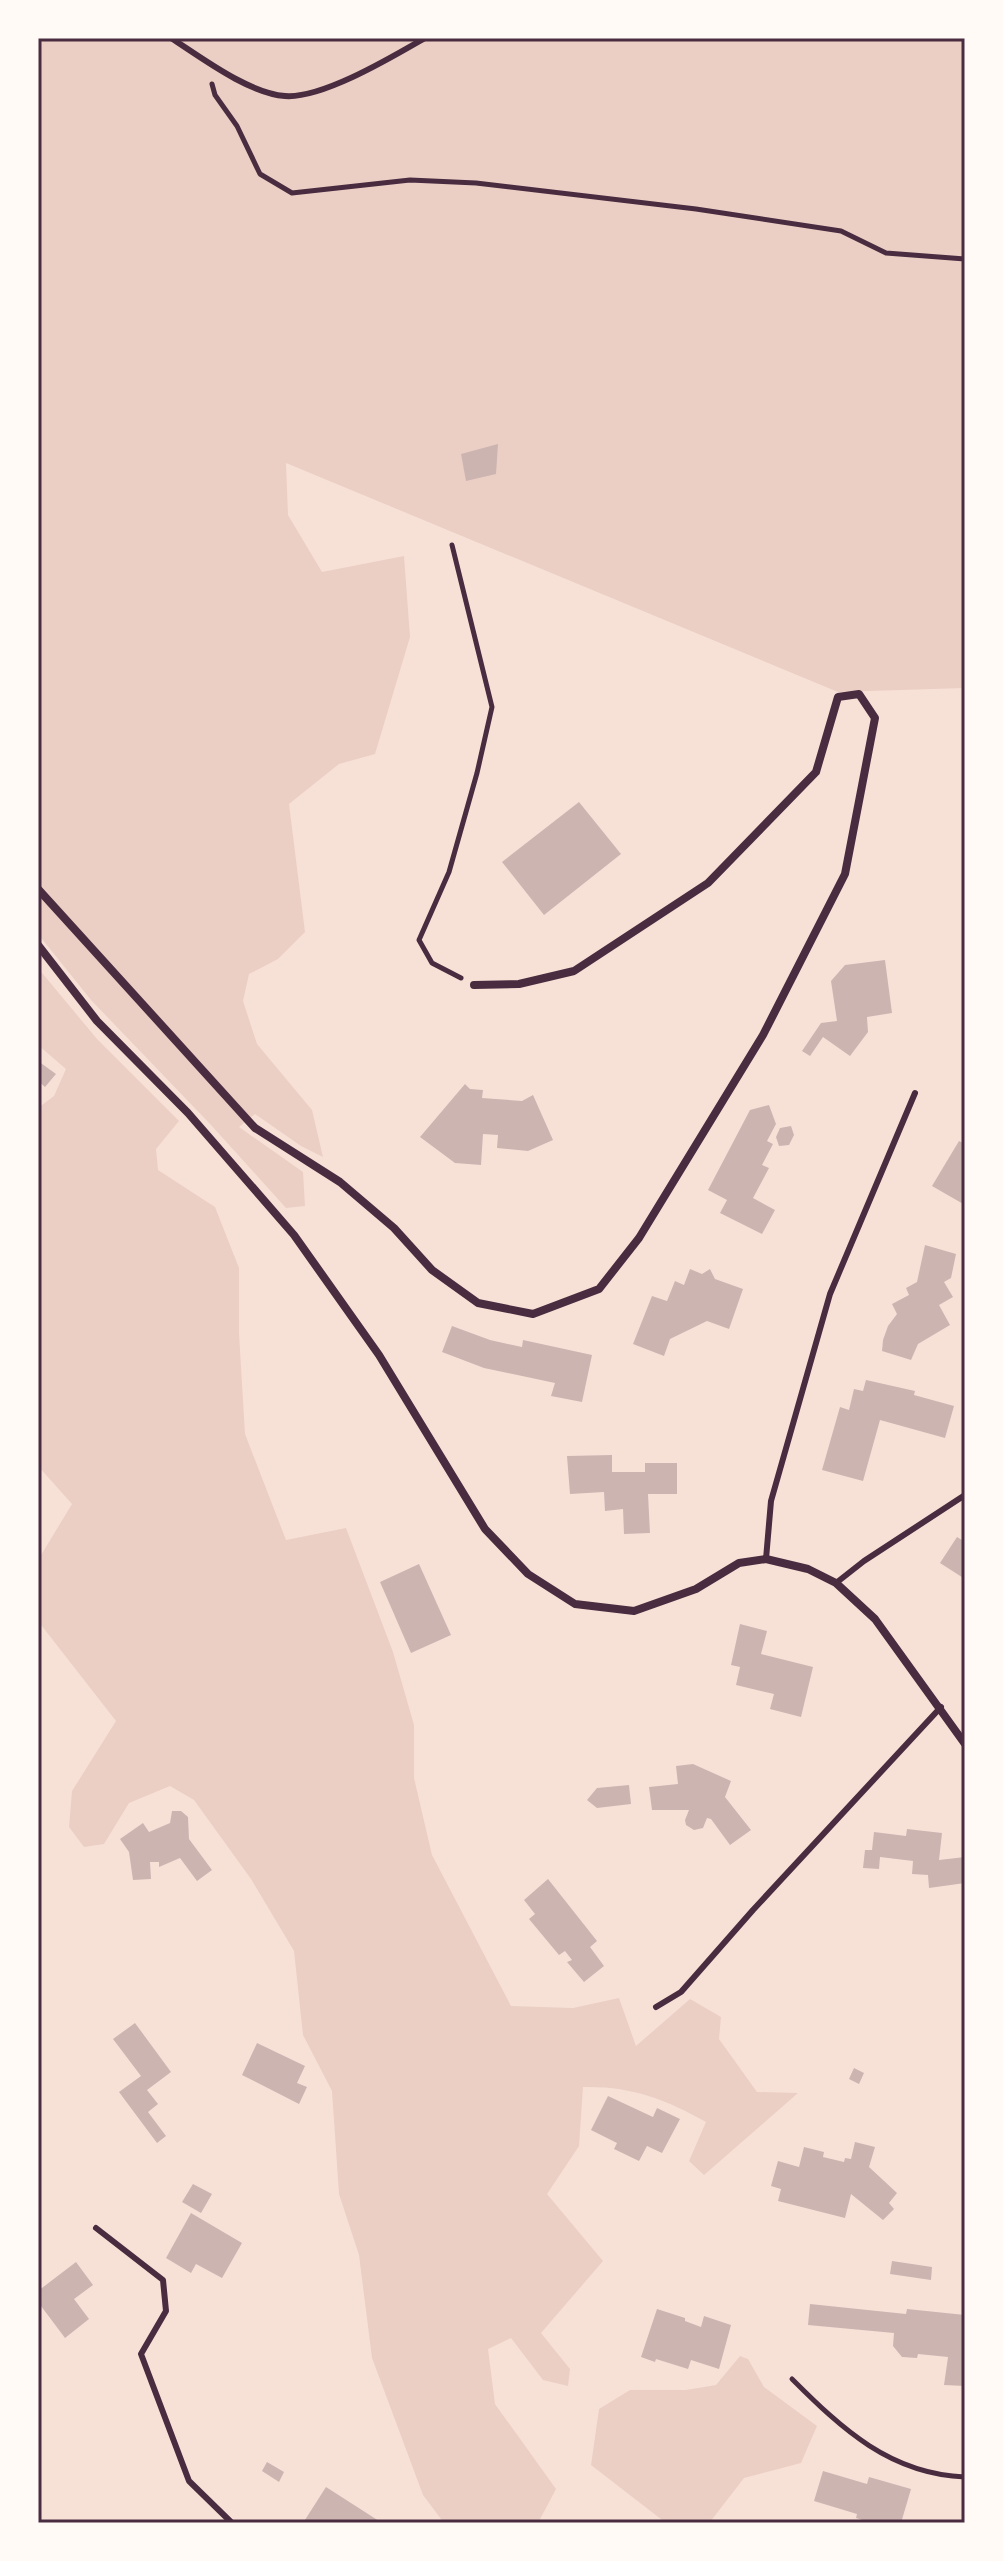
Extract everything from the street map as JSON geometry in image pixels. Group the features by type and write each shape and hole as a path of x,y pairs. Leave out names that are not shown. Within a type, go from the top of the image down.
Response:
{"street":[{"path":"38,889 255,1128 340,1182 394,1228 432,1270 478,1303 533,1314 599,1289 639,1238 763,1035 845,874 875,718 859,694 838,697 816,772 708,883 574,971 519,984 474,985"},
{"path":"38,945 97,1021 188,1113 294,1235 379,1355 485,1529 528,1574 575,1604 634,1611 696,1589 739,1563 766,1559 808,1569 836,1583 875,1619 965,1744"}],"lane":[{"path":"171,38 259,90 285,96 306,95 376,66 425,38"},
{"path":"766,1559 771,1501 830,1294 915,1093"},
{"path":"836,1583 965,1495"},
{"path":"656,2007 681,1992 941,1707"},
{"path":"96,2228 163,2280 166,2311 141,2354 189,2481 232,2523"}],"path":[{"path":"205,60 215,95 237,126 260,174 292,193 410,180 476,183 696,209 841,231 886,253 965,259"},
{"path":"452,545 492,707 449,872 419,940 432,963 474,985"},
{"path":"792,2379 837,2424 889,2458 944,2476 965,2477"}],"shaded area":[{"path":"38,38 965,38 965,688 838,692 286,463 288,515 322,572 404,556 410,637 375,754 339,764 289,804 305,932 278,959 249,974 243,1001 257,1044 312,1110 323,1157 301,1146 255,1114 239,1127 303,1172 305,1206 286,1208 91,1000 38,934"},
{"path":"38,968 97,1039 179,1121 156,1149 158,1170 215,1207 239,1268 245,1434 286,1540 346,1528 393,1652 414,1725 414,1778 432,1855 511,2006 573,2008 619,1998 636,2046 690,1999 721,2017 719,2039 757,2092 798,2093 704,2175 689,2161 706,2122 647,2096 617,2089 583,2087 579,2146 547,2194 603,2261 541,2333 570,2369 568,2386 543,2380 511,2338 488,2349 495,2404 556,2489 538,2523 444,2523 423,2495 372,2358 359,2255 339,2194 332,2091 303,2035 294,1951 251,1879 194,1800 170,1786 129,1803 104,1844 84,1847 69,1827 72,1791 116,1721 38,1621 38,1560 72,1504 38,1466 38,1108 54,1096 66,1069 38,1045"},
{"path":"740,2356 748,2359 764,2387 817,2426 801,2463 744,2478 710,2522 705,2523 666,2523 591,2465 599,2409 630,2390 686,2390 716,2385"}],"building":[{"path":"498,444 496,474 466,481 461,454"},
{"path":"579,802 621,854 544,915 502,862"},
{"path":"885,960 892,1013 867,1017 868,1032 850,1056 823,1037 810,1056 802,1051 821,1023 837,1021 831,981 845,965"},
{"path":"38,1061 56,1074 45,1087 38,1081"},
{"path":"465,1084 470,1089 483,1090 482,1098 522,1101 533,1095 553,1140 528,1151 497,1148 498,1135 483,1134 481,1165 455,1163 420,1137"},
{"path":"769,1105 776,1124 767,1141 773,1144 762,1165 769,1168 753,1198 775,1210 762,1234 720,1213 727,1200 708,1190 750,1110"},
{"path":"791,1126 794,1135 789,1145 779,1146 776,1137 780,1128"},
{"path":"965,1140 965,1205 932,1186 959,1141 963,1143"},
{"path":"925,1245 956,1254 951,1278 944,1282 953,1297 939,1305 950,1325 918,1344 911,1360 882,1351 883,1340 897,1314 892,1304 909,1295 906,1288 917,1282"},
{"path":"690,1269 702,1274 710,1269 715,1279 743,1289 729,1329 707,1321 670,1339 664,1356 633,1344 652,1296 667,1301 675,1281 684,1285"},
{"path":"452,1326 490,1340 522,1347 523,1340 592,1355 582,1402 551,1396 555,1383 484,1368 442,1352"},
{"path":"866,1380 915,1391 914,1395 954,1406 945,1438 880,1420 863,1481 822,1470 840,1407 849,1410 854,1389 863,1391"},
{"path":"612,1455 612,1472 645,1472 645,1463 677,1463 677,1494 648,1494 650,1533 624,1534 623,1509 605,1511 604,1492 570,1494 567,1456"},
{"path":"957,1537 965,1542 965,1579 940,1563"},
{"path":"419,1564 451,1635 411,1653 380,1582"},
{"path":"740,1624 767,1631 761,1654 813,1667 801,1717 770,1709 774,1694 736,1685 740,1667 731,1665"},
{"path":"693,1764 731,1781 725,1797 751,1830 730,1845 711,1819 707,1818 703,1828 694,1830 686,1825 689,1810 652,1810 649,1787 678,1784 676,1766"},
{"path":"629,1785 631,1804 597,1808 587,1800 597,1788"},
{"path":"172,1811 181,1811 188,1817 189,1839 212,1870 197,1881 180,1858 159,1867 159,1862 150,1862 151,1879 133,1880 129,1852 120,1839 143,1823 149,1832 170,1823"},
{"path":"907,1829 942,1833 939,1860 965,1857 965,1883 929,1888 928,1875 912,1874 913,1861 880,1857 879,1869 863,1868 865,1850 872,1850 874,1832 906,1836"},
{"path":"548,1879 597,1941 590,1947 604,1966 584,1982 567,1962 572,1960 565,1951 559,1955 529,1919 535,1914 524,1900"},
{"path":"135,2023 171,2072 147,2090 158,2104 148,2112 166,2136 157,2143 119,2092 141,2076 113,2039"},
{"path":"257,2043 305,2066 297,2083 307,2087 299,2104 242,2075"},
{"path":"854,2068 864,2073 859,2084 849,2079"},
{"path":"608,2096 653,2117 657,2108 680,2119 662,2153 647,2146 639,2161 614,2149 617,2143 591,2130"},
{"path":"855,2142 875,2147 869,2167 897,2193 889,2203 894,2209 883,2220 851,2194 845,2218 778,2201 781,2189 771,2186 778,2161 799,2167 804,2147 824,2152 823,2157 844,2162 845,2158 851,2159"},
{"path":"193,2184 212,2194 201,2213 182,2202"},
{"path":"191,2213 242,2243 222,2278 196,2264 191,2273 166,2258"},
{"path":"892,2261 932,2267 931,2280 890,2274"},
{"path":"76,2262 93,2285 74,2299 89,2319 65,2338 38,2302 38,2291"},
{"path":"810,2304 906,2314 907,2309 965,2315 965,2386 944,2385 948,2357 918,2354 917,2358 902,2357 893,2346 894,2333 808,2325"},
{"path":"657,2309 701,2327 704,2316 731,2325 719,2369 691,2360 688,2369 641,2357"},
{"path":"267,2462 284,2472 279,2482 262,2471"},
{"path":"823,2471 867,2484 869,2477 911,2489 901,2523 872,2523 856,2518 857,2514 814,2501"},
{"path":"326,2487 379,2521 303,2523"}]}
